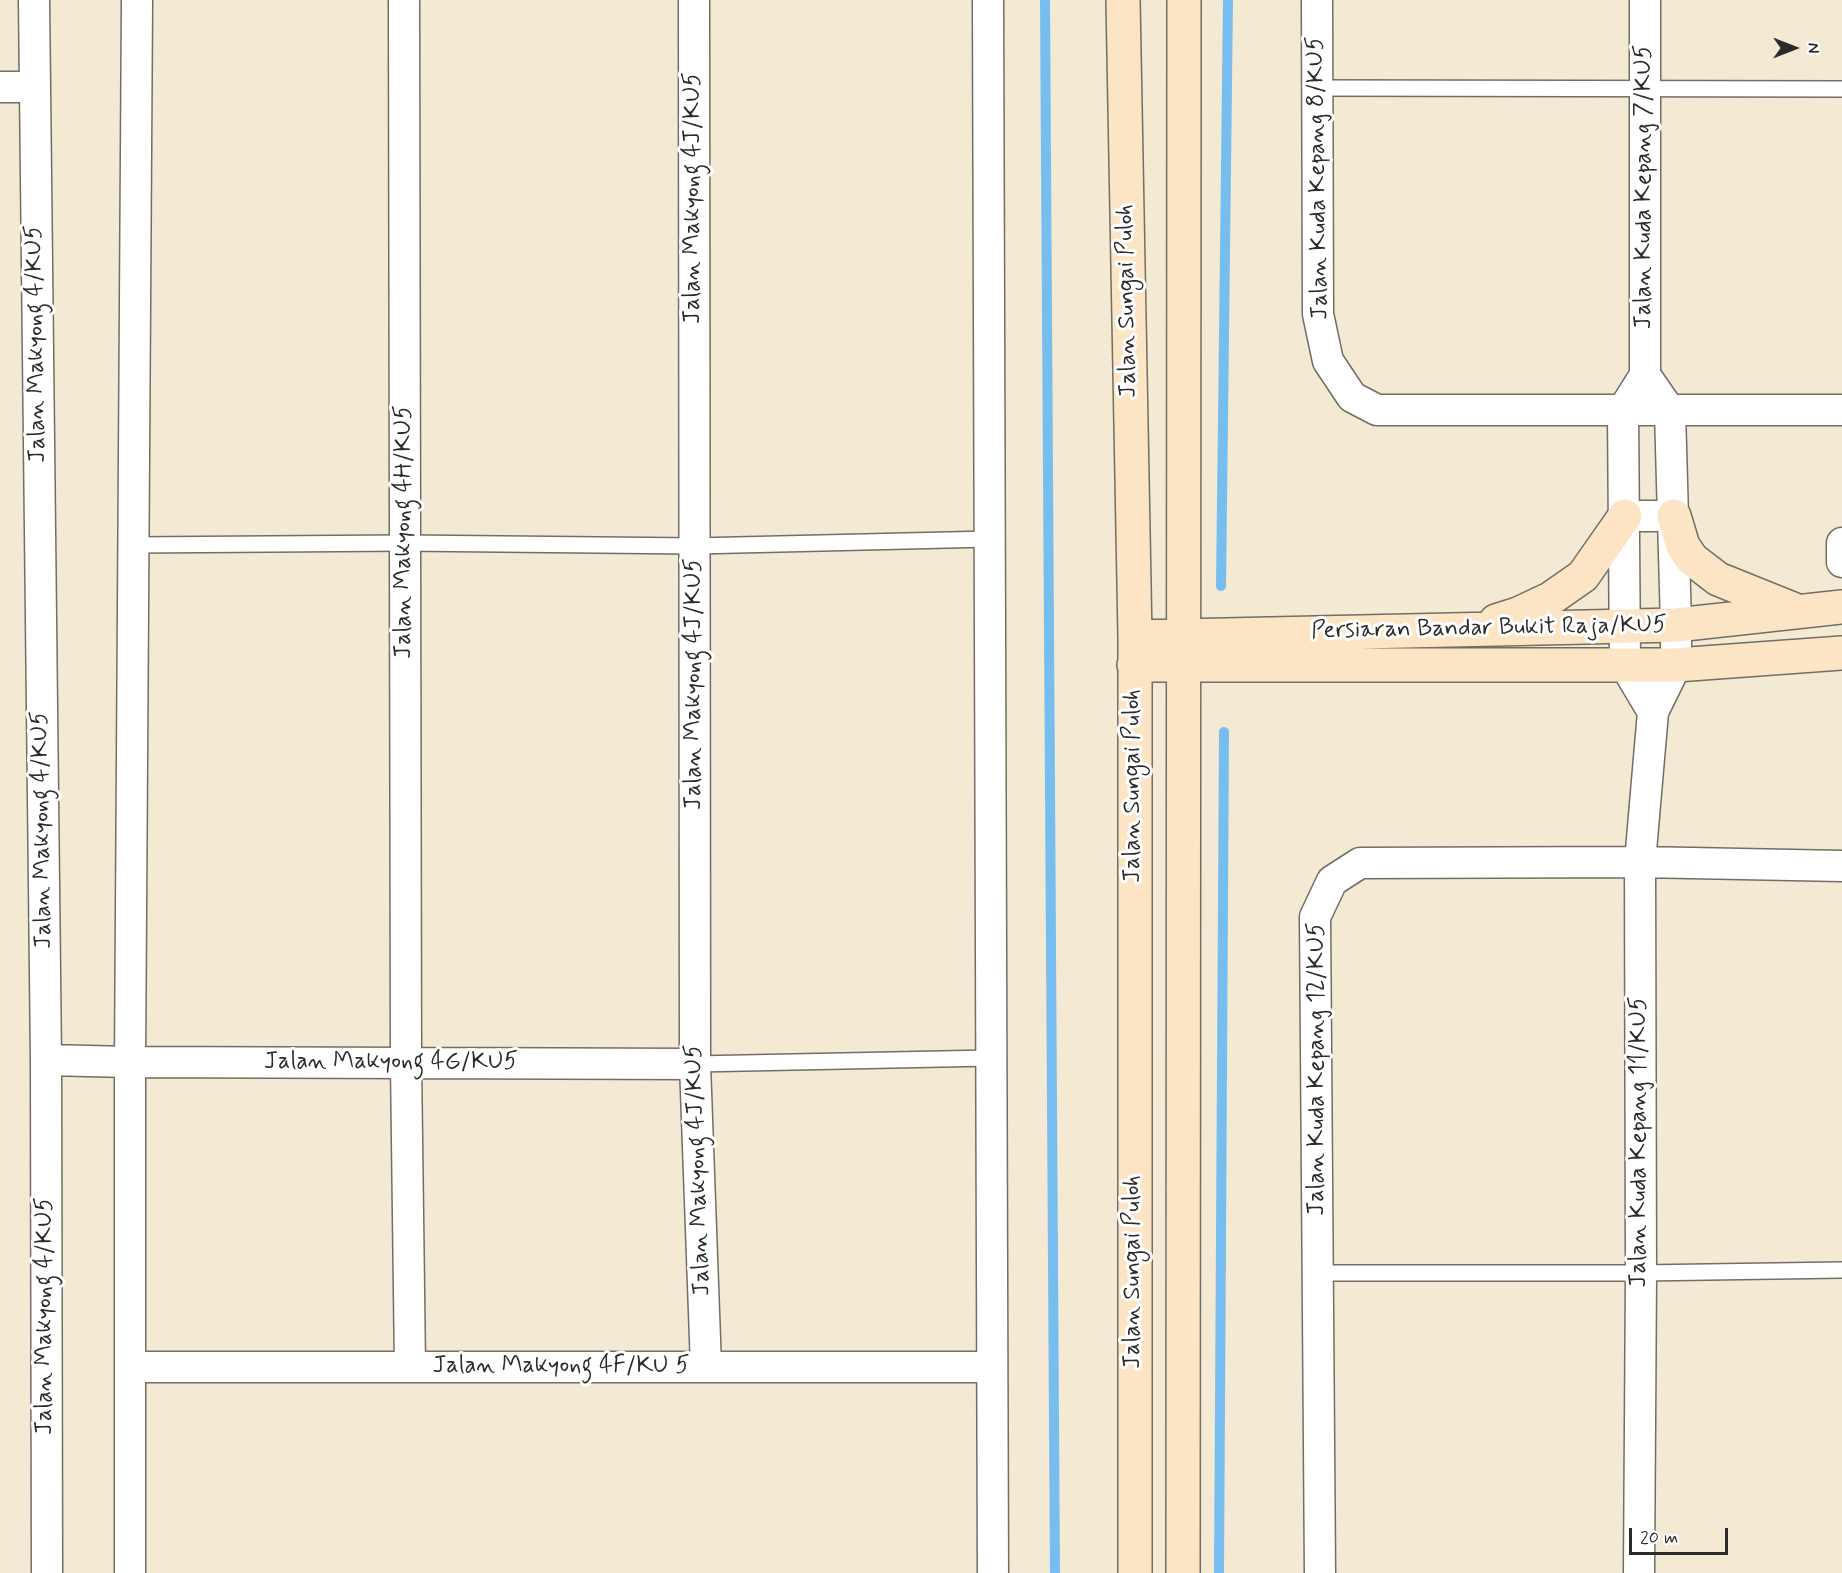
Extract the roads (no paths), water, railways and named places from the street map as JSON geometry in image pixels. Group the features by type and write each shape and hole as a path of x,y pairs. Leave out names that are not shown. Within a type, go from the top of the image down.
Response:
{"street":[{"name":"Jalan Makyong 4/KU5","path":"34,0 46,1060 47,1573"},
{"path":"130,1573 130,1062 137,0"},
{"name":"Jalan Makyong 4H/KU5","path":"404,0 406,1063 410,1367"},
{"name":"Jalan Makyong 4J/KU5","path":"694,0 695,1064 705,1367"},
{"path":"988,0 993,1573"},
{"name":"Jalan Sungai Puloh","path":"1123,0 1134,651 1134,1573"},
{"path":"1183,1573 1184,0"},
{"name":"Jalan Kuda Kepang 8/KU5","path":"1317,0 1318,314 1328,361 1352,397 1377,410 1842,410"},
{"name":"Jalan Kuda Kepang 7/KU5","path":"1645,0 1645,375"},
{"path":"0,87 34,87"},
{"path":"1645,375 1670,411 1674,516 1676,665 1653,712 1625,665 1623,410 1645,375"},
{"path":"1625,516 1674,516"},
{"path":"1469,629 1518,614 1550,599 1583,576 1625,516"},
{"path":"1674,516 1683,546 1692,559 1718,579 1800,612"},
{"path":"1842,543 1842,562"},
{"path":"1184,578 1199,603 1218,620 1243,650 1219,678 1195,695 1184,715"},
{"name":"Persiaran Bandar Bukit Raja/KU5","path":"1243,650 1469,629 1676,625 1842,607"},
{"name":"Persiaran Bandar Bukit Raja/KU5","path":"1134,651 1243,650 1625,665 1676,665 1842,653"},
{"name":"Jalan Kuda Kepang 11/KU5","path":"1639,1573 1640,862 1653,712"},
{"name":"Jalan Kuda Kepang 12/KU5","path":"1320,1573 1315,917 1332,881 1360,863 1640,862 1842,866"},
{"name":"Jalan Makyong 4G/KU5","path":"46,1060 695,1064"},
{"name":"Jalan Makyong 4F/KU 5","path":"130,1367 991,1367"}],"lane":[{"path":"1318,88 1842,89"},
{"path":"134,545 405,543 695,546 990,539"},
{"path":"695,1064 991,1058"},
{"path":"1318,1274 1641,1274 1842,1270"}],"waterway":[{"path":"1045,0 1055,1573"},
{"path":"1221,586 1228,0"},
{"path":"1219,1573 1224,732"}]}
